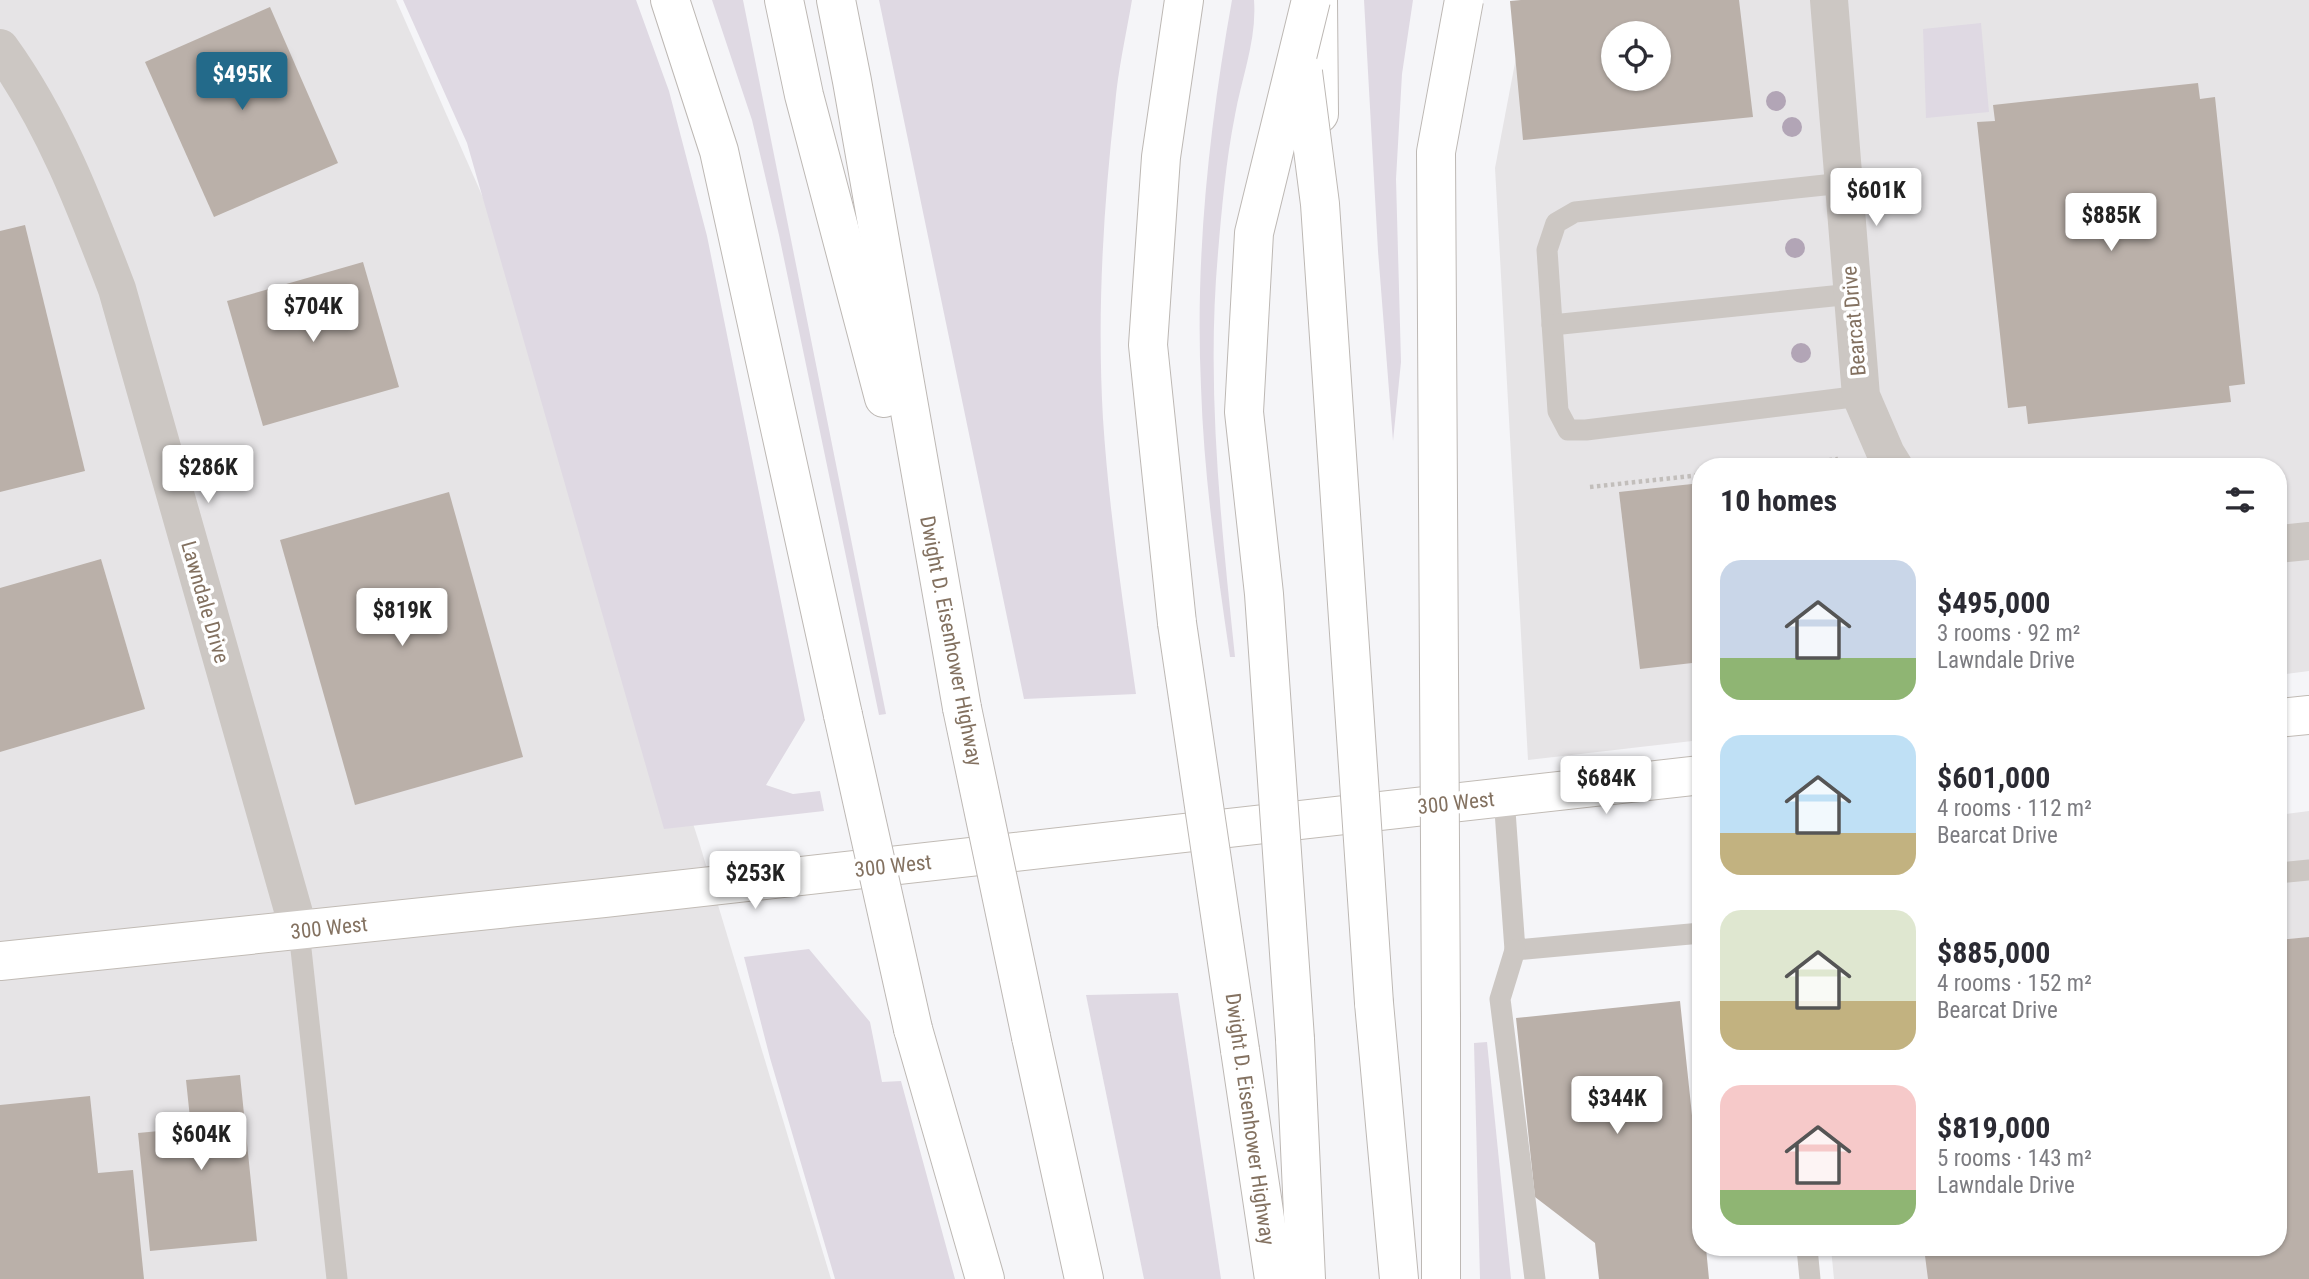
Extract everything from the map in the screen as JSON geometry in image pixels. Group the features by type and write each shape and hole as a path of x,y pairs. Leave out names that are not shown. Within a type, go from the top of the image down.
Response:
{"main road":[{"path":"670,0 719,150 913,1029 985,1279"},
{"path":"784,0 804,95 949,643"},
{"name":"Dwight D. Eisenhower Highway","path":"836,0 855,94 949,643 1084,1279"},
{"name":"Dwight D. Eisenhower Highway","path":"1184,0 1161,157 1148,345 1177,623 1274,1279"},
{"path":"1294,0 1320,204"},
{"path":"1306,1279 1295,1038 1264,594 1244,412 1254,233 1311,0"},
{"path":"1318,0 1320,204 1374,1003 1399,1279"},
{"path":"1441,1279 1436,152 1464,0"},
{"path":"2287,717 2309,715"},
{"name":"300 West","path":"0,961 299,931 1692,776"}],"street":[{"name":"Bearcat Drive","path":"1829,0 1861,396 1888,458"},
{"name":"Lawndale Drive","path":"0,48 39,110 80,191 117,289 299,931"},
{"path":"2287,543 2309,541"}],"lane":[{"path":"1843,183 1575,212 1556,223 1548,250 1558,411 1568,430 1586,430 1861,396"},
{"path":"1552,325 1852,294"},
{"path":"1504,797 1515,950 1500,999 1535,1279"},
{"path":"2287,872 2309,870"},
{"path":"299,931 338,1279"},
{"path":"1515,950 1692,934"},
{"path":"1808,1256 1810,1279"}],"path":[{"path":"1590,487 1692,476"}],"shaded area":[{"path":"0,0 396,0 507,252 699,842 831,1279 0,1279"},
{"path":"403,0 636,0 669,91 707,236 805,720 766,785 793,794 820,791 824,811 664,829 467,143"},
{"path":"712,0 743,0 886,714 879,715 779,235 752,120"},
{"path":"879,0 1132,0 1118,79 1104,223 1101,380 1109,488 1136,694 1024,699"},
{"path":"1232,0 1254,0 1251,43 1227,166 1215,304 1214,405 1235,657 1230,657 1212,523 1205,455 1200,338 1206,193"},
{"path":"1364,0 1413,0 1402,74 1396,179 1401,362 1393,441 1378,251"},
{"path":"1527,0 2309,0 2309,671 2287,674 2287,458 1692,458 1692,741 1528,760 1495,168"},
{"path":"1981,23 1989,112 1926,118 1923,29"},
{"path":"2309,811 2309,1279 1834,1279 1832,1256 2287,1256 2287,814"},
{"path":"809,949 870,1022 882,1082 901,1081 955,1279 835,1279 770,1058 744,957"},
{"path":"1178,993 1221,1279 1144,1279 1086,995"},
{"path":"1487,1042 1511,1279 1480,1279 1474,1043"}],"building":[{"path":"1739,0 1753,117 1523,140 1510,1"},
{"path":"270,7 338,163 214,217 145,62"},
{"path":"2198,83 2200,99 2215,97 2245,384 2229,386 2231,402 2028,424 2026,406 2008,408 1977,122 1995,121 1993,105"},
{"path":"25,225 85,471 0,492 0,231"},
{"path":"363,262 399,387 263,426 227,301"},
{"path":"1692,484 1692,663 1640,669 1619,492"},
{"path":"449,492 523,757 355,805 280,540"},
{"path":"101,559 145,709 0,752 0,588"},
{"path":"2309,937 2309,1279 1928,1279 1925,1256 2287,1256 2287,939"},
{"path":"1680,1001 1692,1115 1692,1256 1707,1256 1709,1279 1599,1279 1595,1243 1535,1197 1516,1018"},
{"path":"240,1075 257,1241 150,1251 138,1133 191,1128 186,1080"},
{"path":"90,1096 98,1173 133,1170 144,1279 0,1279 0,1105"}]}
